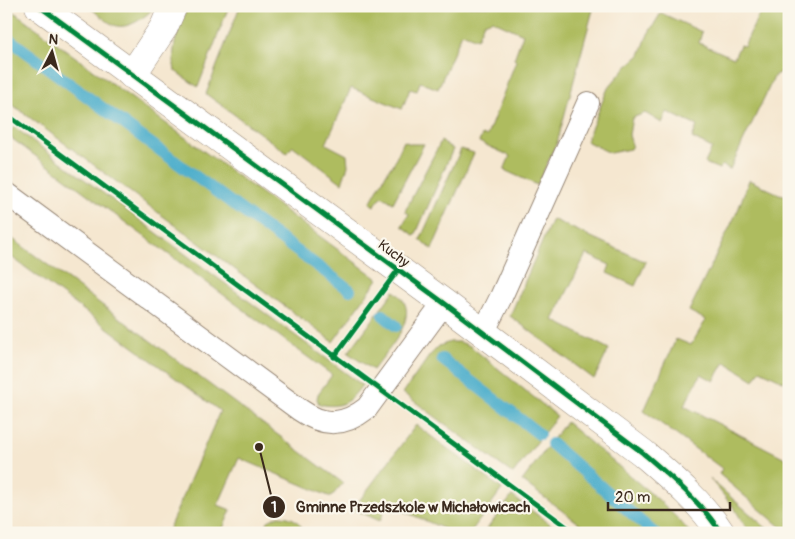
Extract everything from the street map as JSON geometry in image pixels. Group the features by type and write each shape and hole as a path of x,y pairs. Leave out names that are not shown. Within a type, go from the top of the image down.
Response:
{"street":[{"name":"Kuchy","path":"39,6 444,303 643,453 693,500 722,533"},
{"path":"132,75 164,27 173,6"}],"lane":[{"path":"483,333 588,102"},
{"path":"6,193 310,418 321,422 334,423 349,420 367,408 444,303"}],"green space":[{"path":"6,6 378,279 333,342 6,100"},
{"path":"88,6 155,6 137,22 119,26 107,21"},
{"path":"188,6 229,6 198,87 175,71 174,54 176,38"},
{"path":"240,6 594,6 557,143 537,185 504,170 510,156 479,142 482,135 487,136 516,61 514,59 523,34 492,20 484,23 477,39 462,33 438,89 420,82 417,91 410,89 402,109 351,88 326,144 347,155 348,166 342,183 293,146 287,153 206,94"},
{"path":"763,6 789,6 789,68 775,75 730,169 722,165 719,169 705,163 712,148 692,138 697,126 667,112 662,123 645,113 632,118 629,135 632,145 630,149 610,153 586,141 608,88 625,68 640,55 648,34 661,13 702,32 699,43 734,58 740,45 744,46"},
{"path":"14,127 362,385 358,391 349,400 339,405 319,404 318,394 332,375 7,135"},
{"path":"404,141 411,144 424,144 393,203 382,196 374,206 370,203 390,167 392,167"},
{"path":"441,141 453,149 415,236 402,226 409,214 405,211"},
{"path":"461,149 474,153 432,249 420,240"},
{"path":"749,180 779,194 789,196 789,384 760,370 754,380 725,362 714,381 701,374 684,406 789,460 789,527 784,530 719,474 722,469 720,467 644,411 676,339 691,345 706,320 689,311 738,210"},
{"path":"552,219 646,262 635,286 607,273 610,265 586,254 553,320 609,349 594,379 510,316"},
{"path":"6,234 343,483 331,497 239,458 218,505 231,510 221,533 167,533 220,411 6,253"},
{"path":"394,291 403,300 406,310 405,320 395,342 373,370 348,353"},
{"path":"450,342 460,342 470,346 557,416 513,474 403,393 430,355 439,346"},
{"path":"566,422 661,502 690,533 592,533 522,481"},
{"path":"416,425 502,489 470,533 454,533 387,504 380,521 353,509"},
{"path":"710,479 772,533 749,533 735,509"},
{"path":"512,496 562,533 484,533"},
{"path":"278,516 294,520 300,525 304,533 262,533 268,521"}],"waterway":[{"path":"6,37 350,290"},
{"path":"383,315 396,326"},
{"path":"442,359 539,434"},
{"path":"552,444 654,533"}],"cycle path":[{"path":"39,6 444,303 643,453 695,500 721,533"},
{"path":"6,114 575,533"},
{"path":"334,357 398,270"}],"place":[{"name":"Gminne Przedszkole w Michałowicach","path":"259,447"}]}
